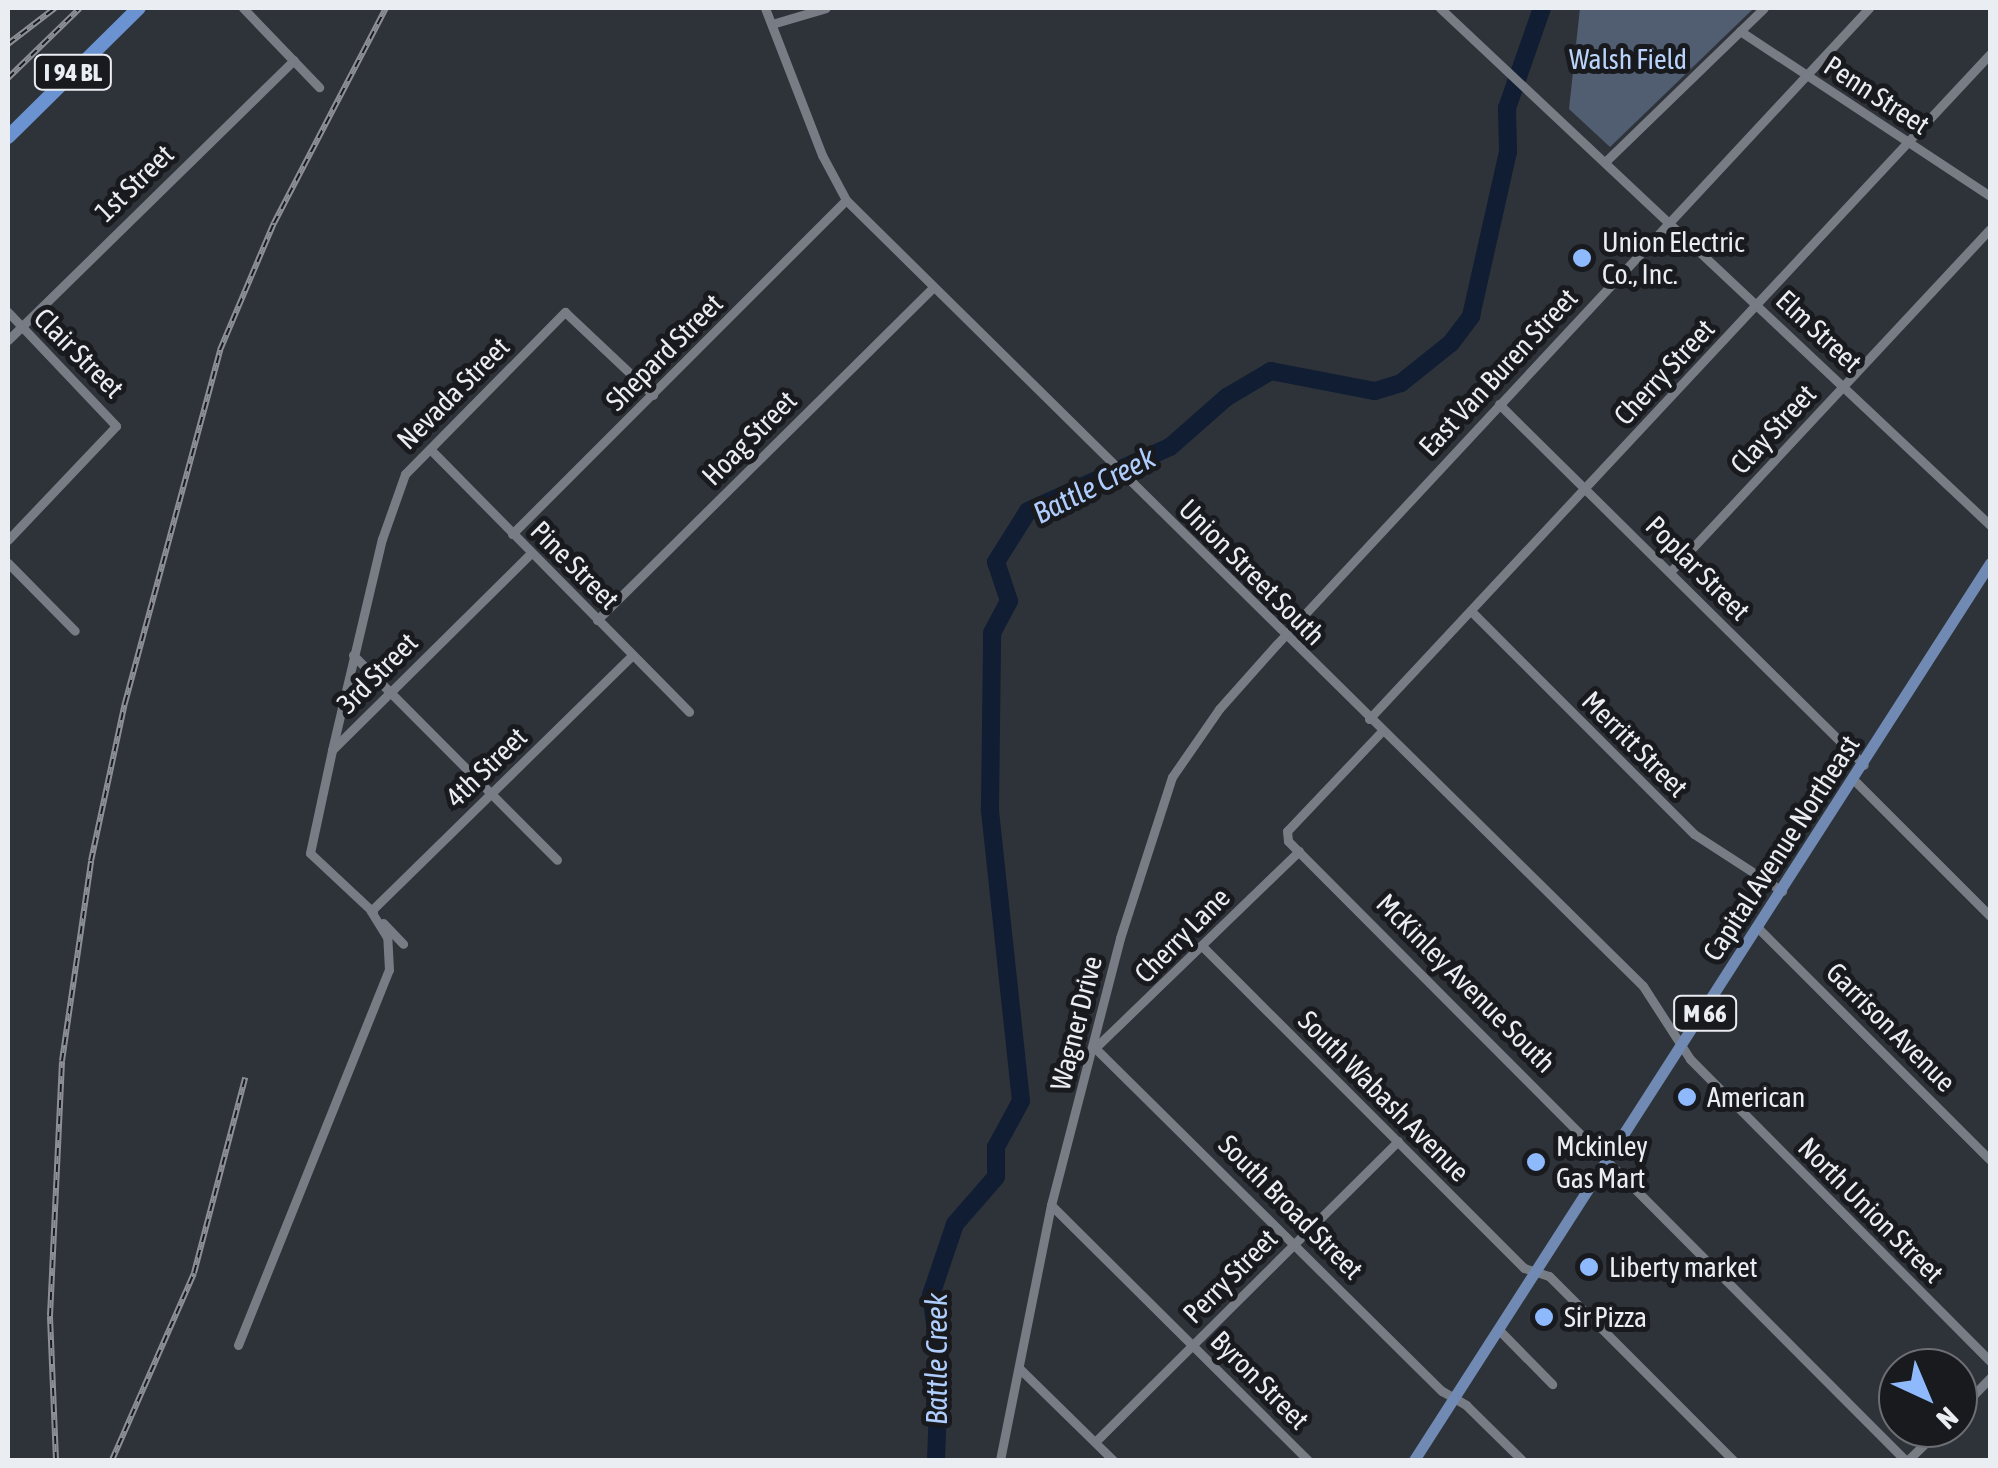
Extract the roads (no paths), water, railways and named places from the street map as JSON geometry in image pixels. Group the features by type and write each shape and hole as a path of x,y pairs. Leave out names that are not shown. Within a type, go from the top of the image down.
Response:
{"highway":[{"name":"I 94 BL","path":"8,138 139,8"}],"main road":[{"name":"Capital Avenue Northeast","path":"1414,1460 1864,765 1990,562"}],"street":[{"path":"244,8 319,87"},
{"name":"Union Street South","path":"766,8 846,200 1284,637 1642,986 1682,1044"},
{"path":"772,24 826,8"},
{"name":"Elm Street","path":"1440,8 1990,525"},
{"path":"1605,162 1764,8"},
{"name":"East Van Buren Street","path":"1284,637 1869,8"},
{"name":"Penn Street","path":"1740,31 1990,196"},
{"name":"Cherry Street","path":"1369,720 1990,54"},
{"name":"1st Street","path":"8,340 294,60"},
{"name":"Shepard Street","path":"512,534 846,200"},
{"name":"Clay Street","path":"1670,572 1990,229"},
{"name":"Hoag Street","path":"598,620 932,288"},
{"name":"Clair Street","path":"8,312 116,426 8,540"},
{"name":"Nevada Street","path":"332,750 394,495 430,449 565,312 653,395"},
{"name":"Poplar Street","path":"1499,404 1864,765"},
{"name":"Pine Street","path":"430,449 688,712"},
{"name":"3rd Street","path":"372,911 310,854 332,750 530,554"},
{"path":"8,563 74,631"},
{"name":"Merritt Street","path":"1470,611 1695,835 1782,891"},
{"name":"Wagner Drive","path":"1000,1460 1051,1205 1120,938 1172,777 1219,709 1284,637"},
{"path":"353,655 557,860"},
{"name":"4th Street","path":"372,911 632,655"},
{"name":"McKinley Avenue South","path":"1382,732 1288,831 1288,841 1907,1460"},
{"path":"1854,780 1988,909"},
{"name":"Cherry Lane","path":"1094,1048 1203,947 1298,851"},
{"path":"372,911 403,944"},
{"path":"238,1345 389,970 387,937 372,911"},
{"name":"Garrison Avenue","path":"1758,928 1990,1160"},
{"name":"South Wabash Avenue","path":"1203,947 1398,1142 1536,1272 1549,1276 1733,1460"},
{"name":"North Union Street","path":"1682,1044 1990,1362"},
{"name":"South Broad Street","path":"1094,1048 1522,1460"},
{"name":"Perry Street","path":"1094,1442 1398,1142"},
{"name":"Byron Street","path":"1051,1205 1308,1460"},
{"path":"1499,1330 1552,1384"},
{"path":"1018,1368 1113,1460"}],"waterway":[{"name":"Battle Creek","path":"936,1460 940,1358 931,1295 955,1224 996,1177 996,1147 1021,1101 990,809 992,633 1009,601 996,562 1028,511 1170,447 1227,397 1271,371 1375,391 1401,383 1451,343 1471,316 1508,152 1507,108 1542,8"}],"railway":[{"path":"8,44 55,8"},
{"path":"8,78 80,8"},
{"path":"56,1460 50,1316 62,1061 91,861 125,703 220,350 274,223 386,8"},
{"path":"112,1460 194,1273 245,1078"}],"place":[{"name":"Union Electric Co., Inc.","path":"1582,258"},
{"name":"American","path":"1687,1097"},
{"name":"Mckinley Gas Mart","path":"1536,1162"},
{"name":"Liberty market","path":"1589,1267"},
{"name":"Sir Pizza","path":"1544,1317"}],"park label":[{"name":"Walsh Field","path":"1628,59"}]}
